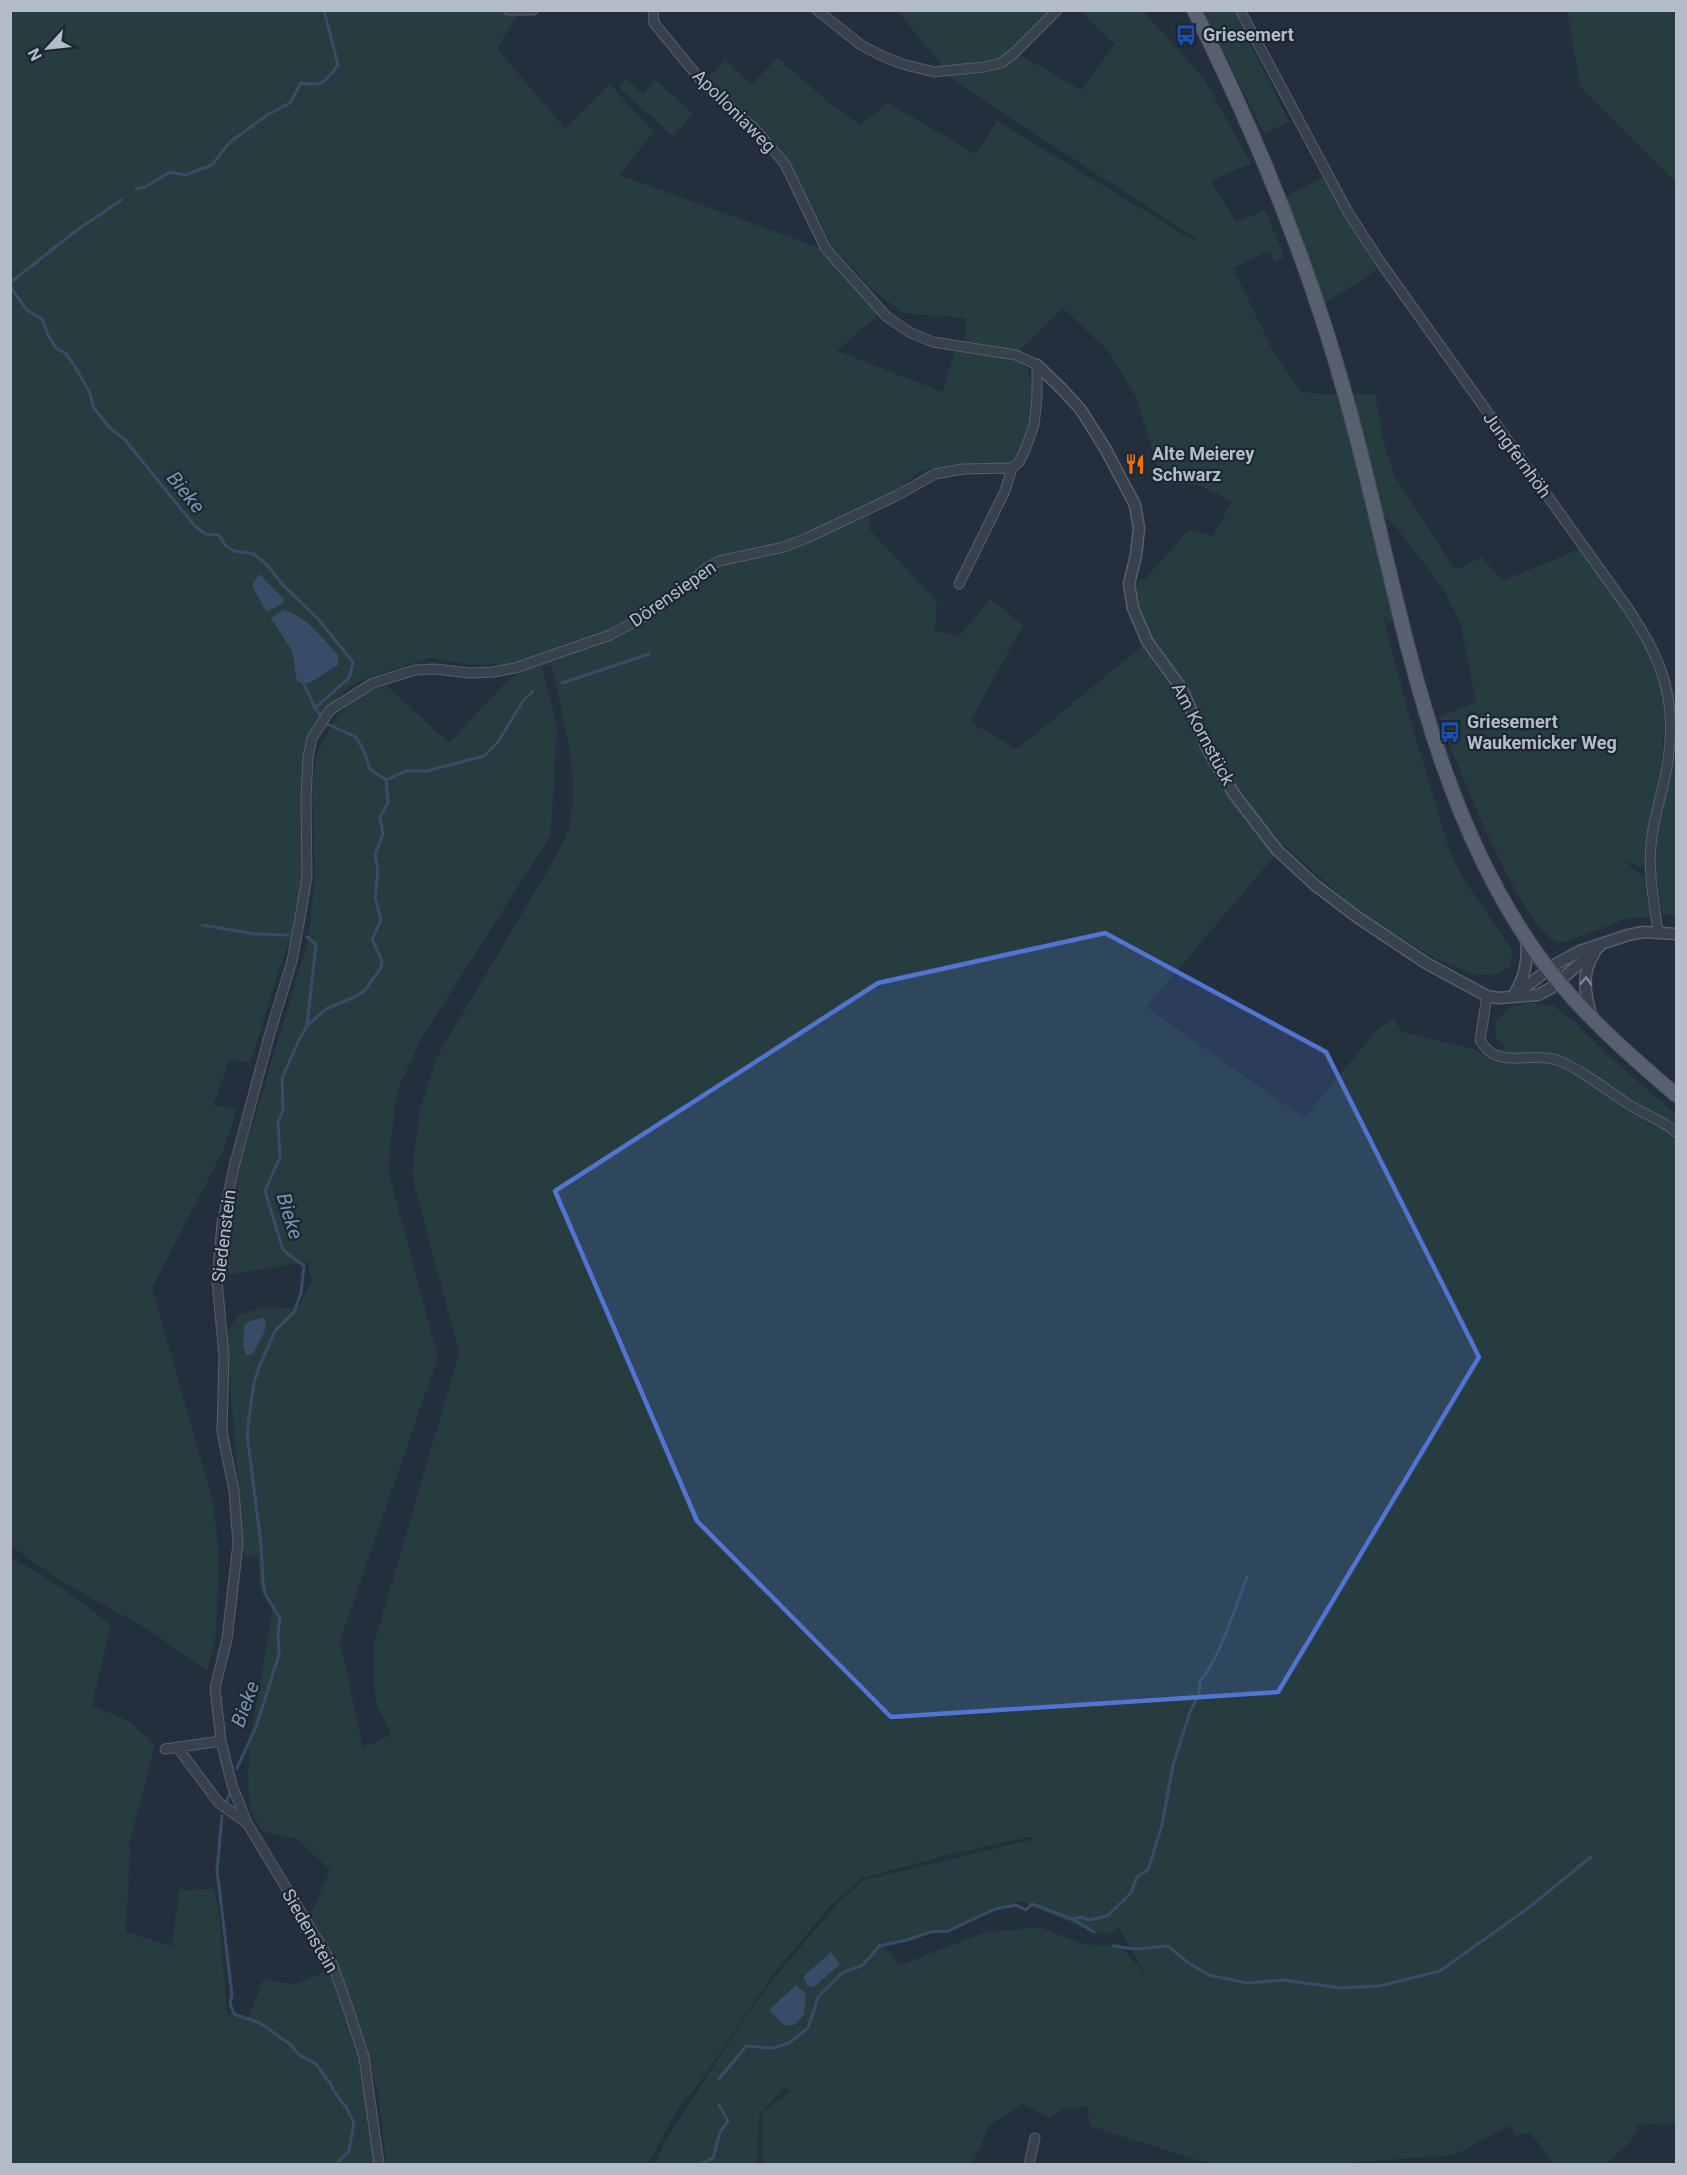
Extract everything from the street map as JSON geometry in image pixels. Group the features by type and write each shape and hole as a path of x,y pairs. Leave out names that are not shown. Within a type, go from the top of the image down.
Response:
{"main road":[{"path":"1194,10 1276,187 1320,310 1351,416 1408,644 1442,765 1454,797 1484,864 1526,938 1549,970 1592,1019 1632,1058 1677,1095"}],"street":[{"path":"508,10 533,10"},
{"name":"Apolloniaweg","path":"653,10 654,23 703,83 755,129 785,164 826,249 887,317 911,333 933,342 1016,355 1037,365"},
{"path":"817,10 861,45 902,64 934,72 1001,63 1057,10"},
{"name":"Jungfernhöh","path":"1240,10 1338,194 1374,253 1629,610 1657,658 1666,681 1670,728 1668,761 1651,846 1651,878 1658,932"},
{"path":"959,584 1005,491 1012,468 1019,462 1025,450 1034,425 1037,365"},
{"name":"Am Kornstück","path":"1037,365 1081,410 1105,448 1135,506 1139,528 1130,584 1133,608 1147,641 1182,689 1208,750 1234,794 1277,850 1357,917 1426,963 1487,996 1498,998 1538,995 1559,982 1600,946"},
{"name":"Dörensiepen","path":"312,738 330,710 373,683 415,670 434,669 471,673 515,668 610,635 642,618 719,561 784,547 807,538 896,496 935,474 946,471 1012,468"},
{"name":"Siedenstein","path":"312,738 308,758 306,798 307,876 300,918 292,961 235,1163 222,1222 218,1257 217,1281 224,1356 222,1432 234,1491 238,1544 227,1639 215,1688 221,1741 232,1785 247,1823 333,1965 364,2057 379,2164"},
{"path":"1513,996 1564,959 1580,951 1628,935 1658,932 1677,934"},
{"path":"1513,996 1522,981 1526,968 1526,938"},
{"path":"1592,1019 1584,979 1588,965 1600,946"},
{"path":"1487,996 1480,1040 1490,1053 1502,1057 1555,1059 1677,1132"},
{"path":"165,1749 221,1741"},
{"path":"177,1748 219,1803 247,1823"},
{"path":"1029,2164 1035,2138"}],"highlighted area":[{"path":"1105,933 1326,1052 1479,1357 1278,1692 891,1717 697,1521 555,1191 878,983"}],"green space":[{"path":"10,11 520,11 497,48 565,129 610,84 654,132 619,175 823,249 880,313 837,351 943,392 955,349 1015,358 1028,369 1035,402 1021,449 1009,463 958,464 923,470 870,509 870,530 937,602 935,630 959,636 991,599 1023,625 970,722 1017,749 1147,642 1129,584 1146,578 1189,530 1213,536 1232,501 1199,485 1163,483 1136,397 1109,352 1063,308 1020,350 964,342 966,318 904,313 874,291 832,246 791,165 703,83 725,60 751,85 777,58 836,108 860,125 888,103 976,154 997,121 1196,242 1195,238 956,82 897,11 1059,11 1021,55 1081,90 1115,44 1080,11 1143,11 1204,79 1251,163 1211,181 1236,222 1265,210 1284,257 1275,262 1270,250 1233,268 1273,351 1301,392 1375,394 1382,435 1394,475 1455,570 1482,557 1502,581 1589,545 1642,618 1663,657 1671,678 1676,706 1665,706 1662,764 1648,838 1645,869 1624,860 1648,881 1650,917 1626,919 1561,943 1546,934 1528,911 1510,880 1474,804 1439,717 1476,702 1461,626 1445,591 1392,522 1378,515 1405,632 1383,615 1409,715 1449,849 1461,875 1512,950 1511,966 1498,974 1477,975 1436,959 1361,913 1284,845 1146,1007 1304,1118 1373,1035 1393,1017 1402,1032 1473,1049 1492,1059 1505,1047 1495,1037 1496,1021 1510,1007 1529,1002 1554,1006 1676,1114 1676,2123 1639,2124 1631,2142 1605,2164 1555,2164 1530,2133 1514,2136 1511,2125 1454,2155 1332,2164 1210,2164 1090,2126 1087,2106 1061,2110 1051,2118 1023,2104 990,2125 972,2164 762,2164 762,2113 790,2091 785,2087 760,2114 757,2164 655,2164 664,2143 744,2019 778,1973 840,1901 864,1880 1035,1839 1030,1837 951,1854 862,1878 831,1905 775,1972 700,2082 679,2107 648,2164 386,2164 378,2094 368,2055 337,1961 310,1916 330,1870 296,1838 262,1832 250,1809 249,1749 273,1605 260,1587 258,1558 244,1555 231,1398 228,1330 238,1315 264,1307 297,1309 312,1281 308,1262 221,1276 241,1163 308,940 315,874 312,791 316,755 336,717 357,698 386,685 449,743 506,682 531,665 470,664 430,658 373,676 350,686 327,708 312,731 306,873 293,933 250,1063 230,1059 213,1105 237,1110 223,1151 152,1288 213,1502 219,1555 216,1634 207,1671 146,1628 63,1582 11,1546","holes":["290,611 312,628 338,655 293,667","551,665 569,746 573,788 569,827 553,861 437,1057 419,1112 412,1176 459,1353 373,1647 375,1700 391,1735 363,1748 340,1641 438,1357 388,1169 397,1091 421,1039 551,835 557,725 542,666","1020,1901 1084,1928 1107,1934 1119,1928 1147,1976 1118,1943 1104,1946 1084,1944 1039,1927 984,1933 900,1965 881,1945 953,1927"]},
{"path":"1203,11 1234,11 1289,122 1264,133"},
{"path":"1567,11 1676,11 1676,182 1580,87"},
{"path":"626,79 643,94 656,80 693,114 673,136 619,87"},
{"path":"1323,177 1377,270 1325,303 1286,197"},
{"path":"1676,740 1676,917 1662,913 1656,873 1655,845"},
{"path":"10,1556 61,1587 111,1625 92,1706 127,1720 155,1745 128,1849 130,1849 126,1932 172,1946 179,1890 214,1889 220,1921 227,2015 249,2017 263,1980 295,1984 329,1970 331,1966 359,2056 374,2164 11,2164"}],"water":[{"path":"259,574 284,599 282,604 266,612 252,585"},
{"path":"284,610 307,622 320,635 338,655 338,665 311,682 304,684 297,681 292,651 271,618"},
{"path":"263,1318 266,1321 265,1331 253,1354 246,1355 243,1343 245,1324"},
{"path":"831,1952 840,1964 814,1987 809,1987 803,1978"},
{"path":"796,1985 806,1994 804,2015 794,2025 784,2025 769,2010"}],"waterway":[{"path":"136,189 145,187 170,172 185,175 212,165 230,142 267,115 290,103 301,83 314,84 327,79 338,65 324,10"},
{"path":"10,283 73,233 121,200"},
{"name":"Bieke","path":"10,287 27,310 42,319 56,348 65,353 72,362 89,391 94,408 110,428 124,439 195,526 205,534 219,535 225,545 234,551 254,554 268,566 283,585 318,619 353,662 349,678 315,708"},
{"path":"562,683 649,654"},
{"name":"Bieke","path":"304,684 321,716"},
{"path":"386,780 406,771 427,771 484,756 498,742 523,701 533,691"},
{"name":"Bieke","path":"237,1768 256,1727 279,1655 280,1618 265,1594 263,1583 261,1545 247,1433 254,1382 275,1331 294,1312 301,1293 304,1266 283,1250 265,1191 280,1157 278,1122 283,1111 282,1078 307,1026 326,1009 357,996 365,990 381,968 382,961 372,939 381,920 375,898 378,871 375,855 383,834 380,817 388,803 386,780 370,769 356,737 327,724"},
{"path":"202,925 255,934 288,935"},
{"path":"307,937 316,944 307,1026"},
{"path":"1072,1919 1081,1917 1089,1920 1107,1916 1131,1893 1137,1877 1148,1870 1162,1825 1173,1765 1190,1712 1199,1694 1200,1680 1214,1661 1247,1577"},
{"name":"Bieke","path":"226,1803 231,1791"},
{"name":"Bieke","path":"222,1816 217,1870 232,1995 230,2003 234,2014 260,2023 291,2045 299,2055 315,2063 346,2107 354,2123 349,2151 336,2164"},
{"path":"1113,1946 1135,1949 1168,1946 1187,1962 1209,1975 1247,1983 1283,1980 1341,1988 1379,1986 1440,1971 1527,1909 1592,1856"},
{"path":"719,2079 746,2046 773,2048 789,2043 808,2028 818,1997 842,1973 863,1965 879,1946 930,1932 948,1931 995,1909 1016,1905 1026,1910 1032,1904 1072,1919 1094,1932"},
{"path":"703,2164 713,2158 720,2132 728,2121 719,2105"}],"place":[{"name":"Griesemert","path":"1186,35"},
{"name":"Alte Meierey Schwarz","path":"1135,464"},
{"name":"Griesemert Waukemicker Weg","path":"1450,732"}]}
